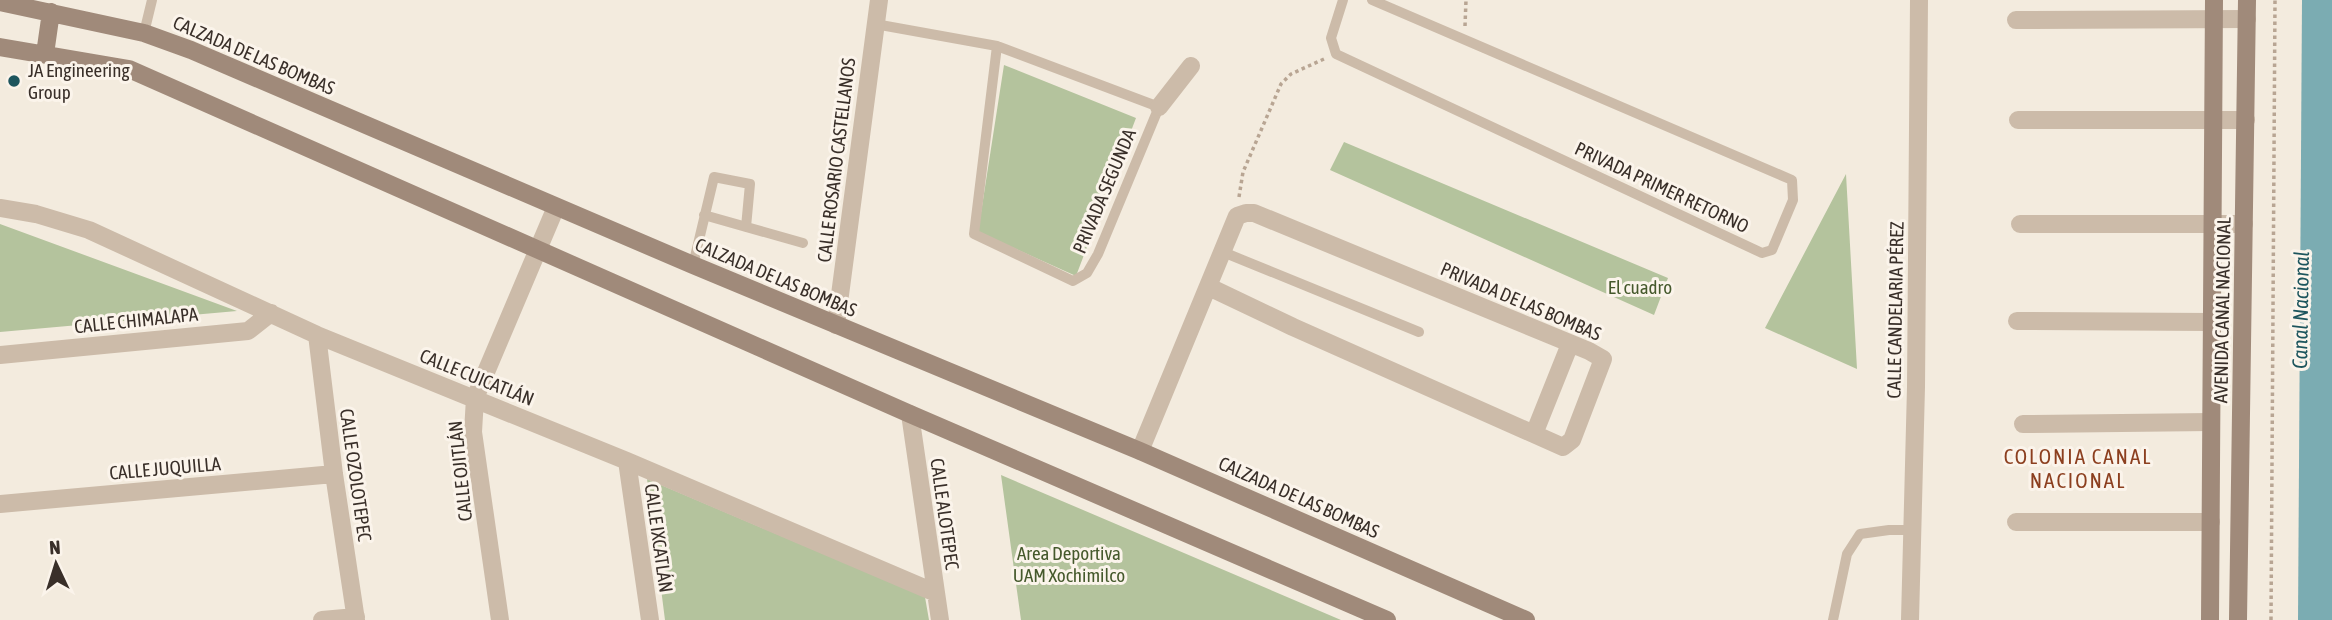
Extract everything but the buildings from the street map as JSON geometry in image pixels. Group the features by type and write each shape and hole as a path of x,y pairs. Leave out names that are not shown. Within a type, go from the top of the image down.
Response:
{"main road":[{"name":"AVENIDA CANAL NACIONAL","path":"2210,620 2214,0"},
{"name":"AVENIDA CANAL NACIONAL","path":"2238,620 2247,0"},
{"name":"CALZADA DE LAS BOMBAS","path":"0,2 144,33 191,50 693,265 1140,451 1526,620"},
{"path":"45,54 51,12"},
{"path":"0,47 129,69 910,414 1387,620"}],"street":[{"name":"CALLE ROSARIO CASTELLANOS","path":"836,325 879,0"},
{"name":"CALLE CANDELARIA PÉREZ","path":"1910,620 1916,387 1919,0"},
{"path":"2016,20 2247,19"},
{"path":"1158,107 1191,65"},
{"path":"2018,120 2246,120"},
{"name":"CALLE OJITLÁN","path":"500,620 473,432 475,398 556,207"},
{"name":"CALLE CUICATLÁN","path":"0,208 36,214 89,230 317,335 627,461 936,593"},
{"name":"PRIVADA DE LAS BOMBAS","path":"1209,287 1563,447 1572,440 1602,368 1604,359 1570,344 1254,213 1237,216"},
{"path":"1140,451 1237,216"},
{"path":"2020,224 2244,224"},
{"name":"CALLE CHIMALAPA","path":"0,355 248,331 271,313"},
{"path":"2017,321 2212,322"},
{"name":"CALLE OZOLOTEPEC","path":"317,335 356,619"},
{"path":"1534,434 1570,344"},
{"name":"CALLE ALOTEPEC","path":"910,414 940,620"},
{"path":"2023,424 2211,422"},
{"name":"CALLE IXCATLÁN","path":"627,461 650,620"},
{"name":"CALLE JUQUILLA","path":"0,504 334,474"},
{"path":"2016,522 2211,522"},
{"path":"321,620 356,619"}],"lane":[{"path":"144,33 152,0"},
{"path":"1336,54 1331,38 1343,0"},
{"name":"PRIVADA PRIMER RETORNO","path":"1336,54 1762,253 1772,250 1793,200 1792,180 1372,0"},
{"path":"874,24 997,46 1158,107"},
{"name":"PRIVADA SEGUNDA","path":"997,46 974,234 1073,281 1087,273 1098,254 1158,107"},
{"path":"693,265 713,177 750,184 746,228"},
{"path":"704,215 803,243"},
{"path":"1223,252 1419,332"},
{"path":"1833,620 1847,554 1860,534 1912,530"}],"path":[{"path":"1464,41 1466,0"},
{"path":"2272,620 2274,0"},
{"path":"1237,216 1243,172 1280,84 1291,74 1336,54"}],"green space":[{"path":"1004,65 1136,118 1076,276 978,232"},
{"name":"El cuadro","path":"1344,142 1668,278 1654,315 1330,170"},
{"path":"1846,174 1857,369 1765,328"},
{"path":"0,224 237,311 0,332"},
{"name":"Area Deportiva UAM Xochimilco","path":"1001,475 1341,620 1021,620"},
{"path":"647,479 925,597 929,620 665,620"}],"water":[{"name":"Canal Nacional","path":"2302,0 2332,0 2332,620 2298,620"}],"place":[{"name":"JA Engineering Group","path":"14,81"}],"district":[{"name":"COLONIA CANAL NACIONAL","path":"2078,468"}]}
